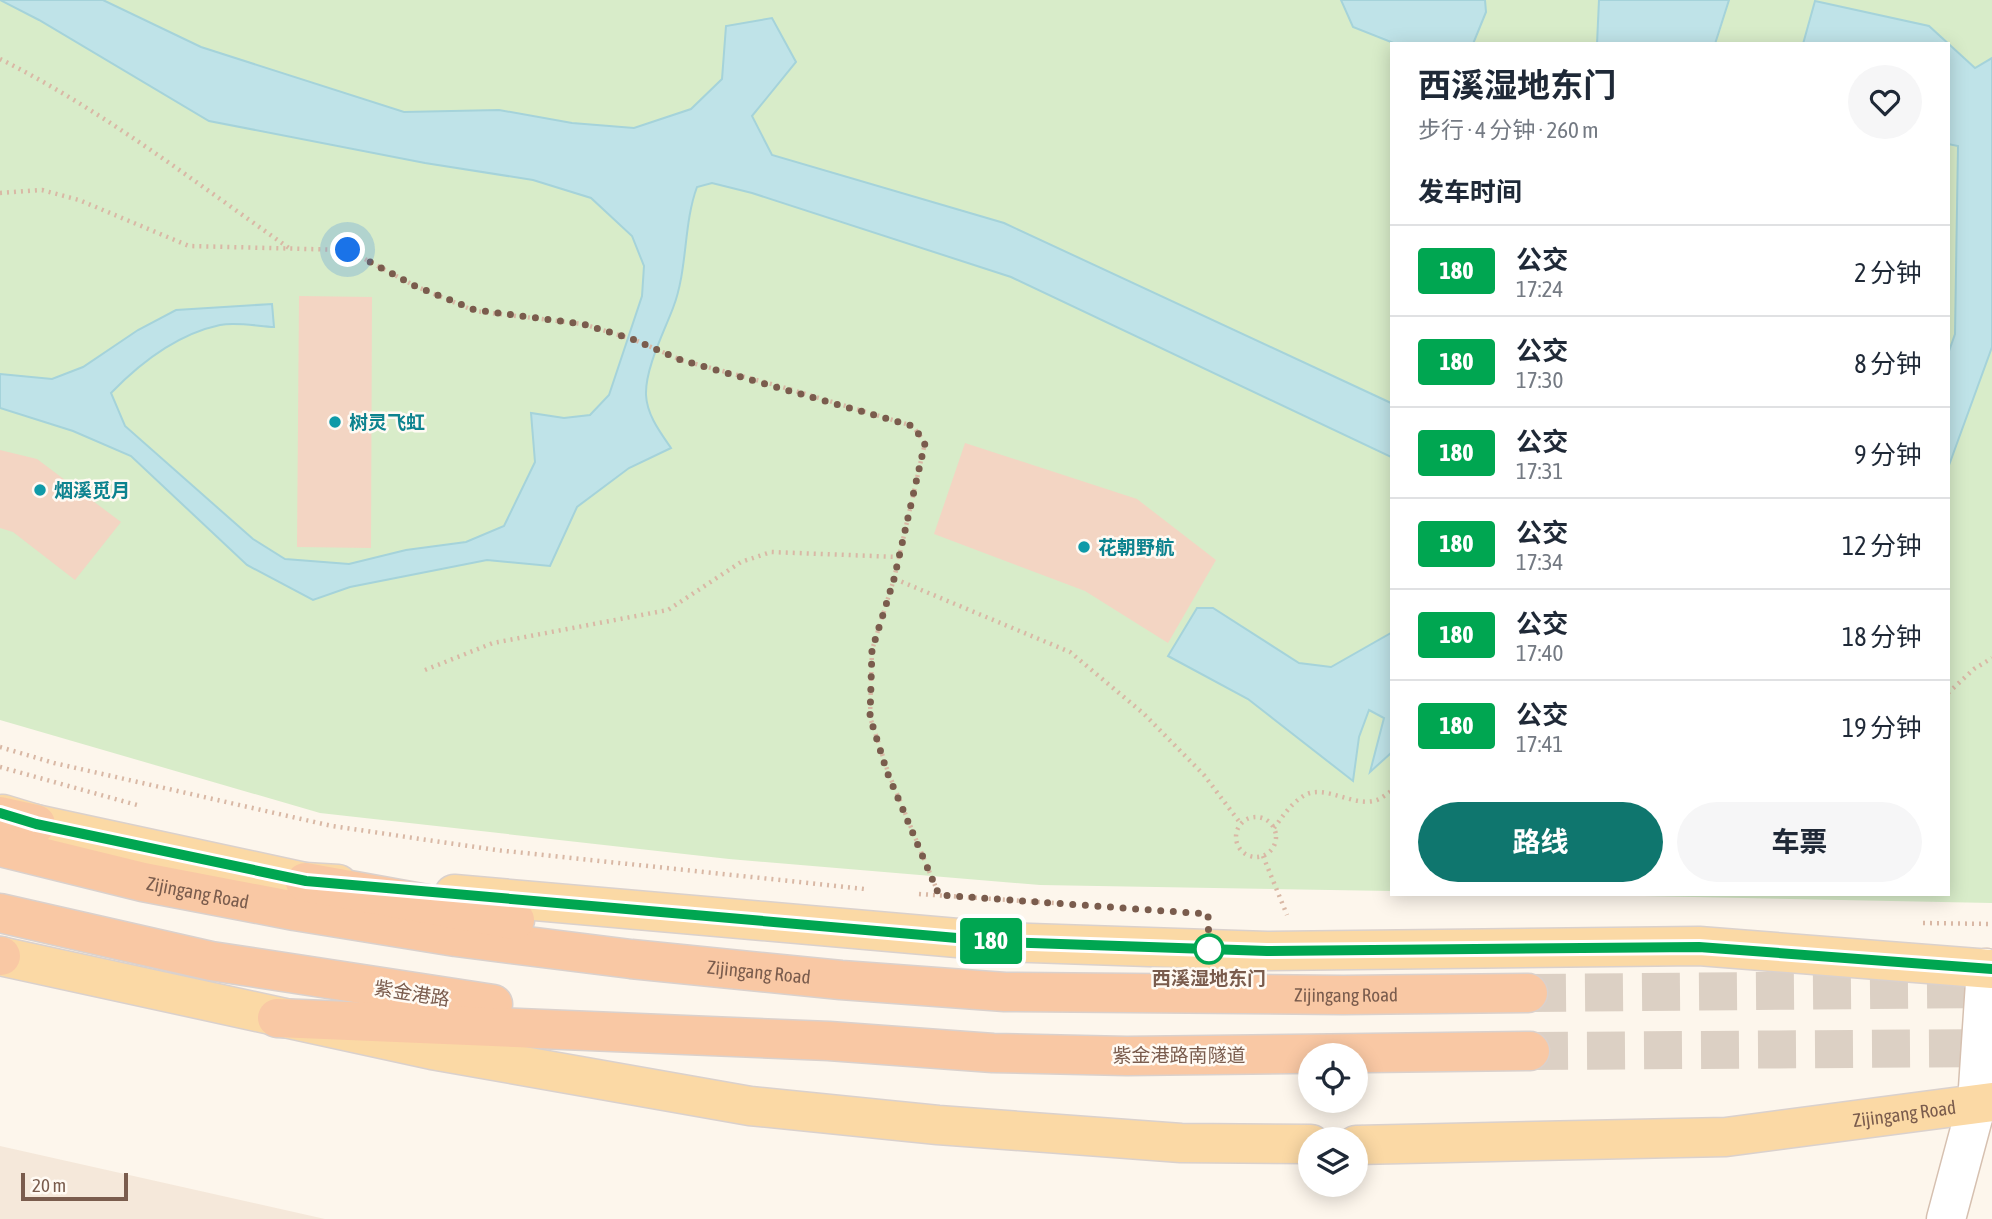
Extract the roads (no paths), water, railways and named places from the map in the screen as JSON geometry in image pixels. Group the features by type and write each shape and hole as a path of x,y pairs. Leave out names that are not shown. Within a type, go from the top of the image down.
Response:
{"highway":[{"name":"Zijingang Road","path":"0,847 143,882 295,911 456,937 631,959 841,980 1005,992 1329,995 1528,993"},
{"path":"306,881 841,980"},
{"name":"紫金港路","path":"0,913 211,961 443,998 612,1019 829,1041"},
{"path":"277,1018 829,1041"},
{"name":"紫金港路南隧道","path":"829,1041 993,1053 1127,1056 1530,1051"}],"main road":[{"name":"Zijingang Road","path":"12,818 306,881 1003,942 1267,951 1699,947 1989,968"},
{"path":"0,956 432,1050 750,1106 939,1125 1181,1143 1298,1144"},
{"path":"1946,1219 1984,1103 1989,968"},
{"name":"Zijingang Road","path":"1368,1145 1726,1137 1984,1103"}],"water":[{"path":"0,0 103,0 201,47 404,112 499,110 572,123 634,128 691,109 722,79 726,26 772,18 796,62 752,116 772,155 1004,223 1390,403 1390,457 1011,277 752,193 712,183 697,187 689,216 678,293 652,362 647,385 649,409 671,448 629,468 577,507 550,566 487,560 350,587 313,600 247,565 131,456 73,431 0,408 0,374 52,379 83,367 138,330 176,310 272,304 274,327 233,324 204,329 161,351 134,371 111,393 125,426 253,539 285,559 349,564 406,550 466,542 504,526 535,462 531,413 564,418 590,415 609,395 642,296 644,266 632,236 591,198 533,180 425,163 209,121 39,20"},
{"path":"1341,0 1485,0 1486,12 1474,42 1391,42 1353,27"},
{"path":"1599,0 1729,0 1716,42 1597,42"},
{"path":"1815,1 1929,26 1947,42 1804,42"},
{"path":"1950,45 1975,68 1992,58 1992,347 1950,462 1950,348 1955,334 1958,146 1950,144"},
{"path":"1197,608 1213,608 1299,663 1331,667 1390,634 1390,754 1370,772 1384,718 1369,710 1359,737 1353,781 1248,699 1168,656"}],"tunnel":[{"path":"1528,993 1992,989"},
{"path":"1530,1051 1992,1048"}],"place":[{"name":"树灵飞虹","path":"335,422"},
{"name":"烟溪觅月","path":"40,490"},
{"name":"花朝野航","path":"1084,547"},
{"name":"西溪湿地东门","path":"1209,949"}]}
